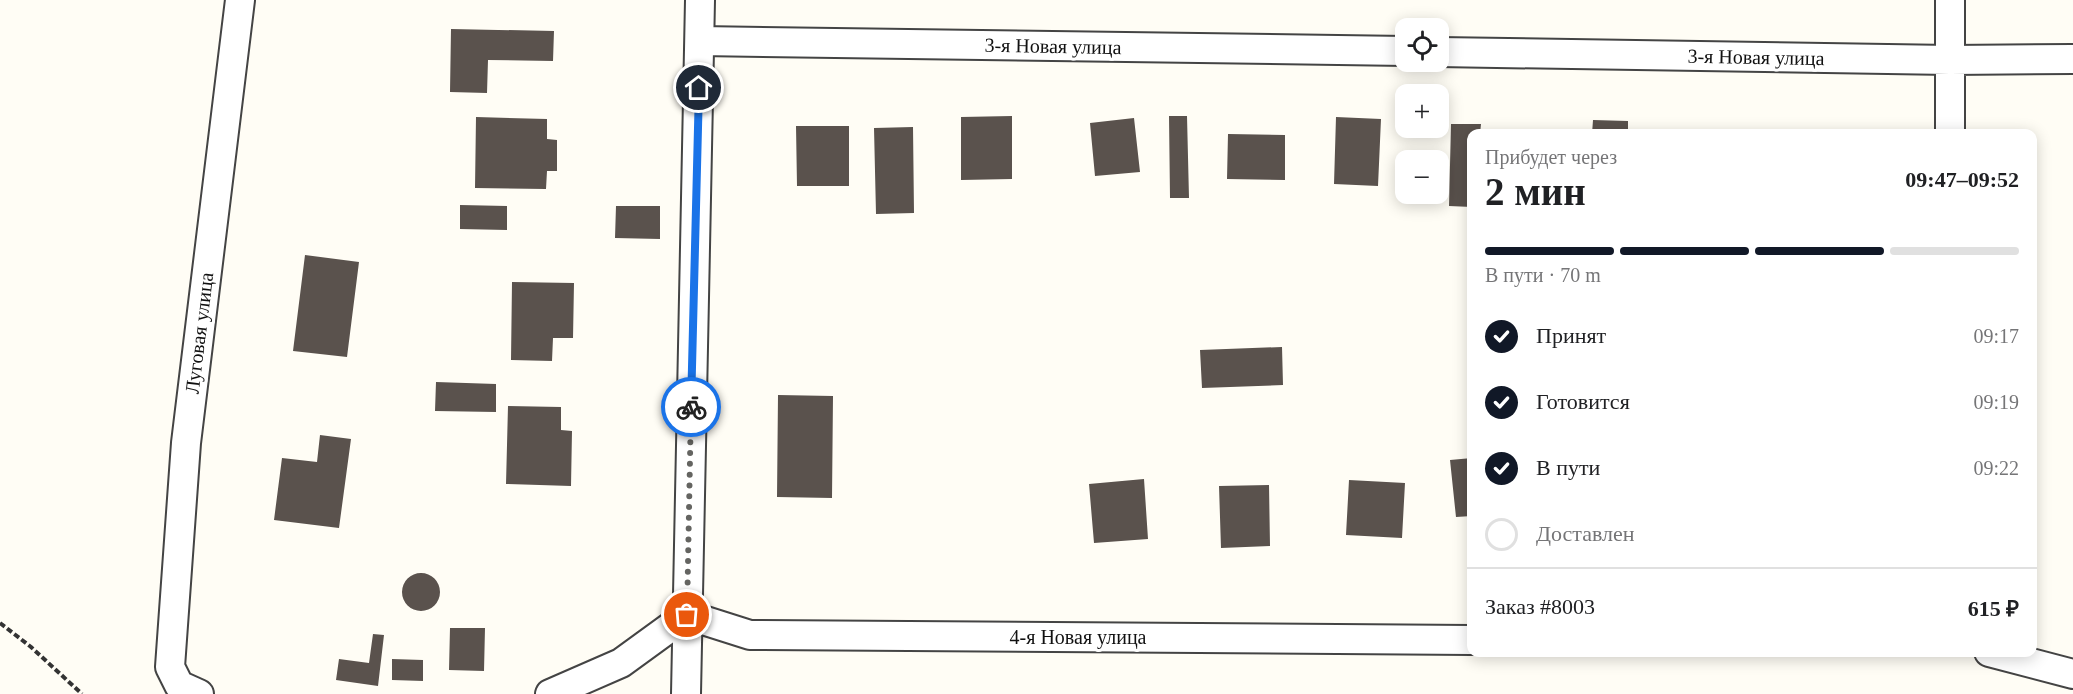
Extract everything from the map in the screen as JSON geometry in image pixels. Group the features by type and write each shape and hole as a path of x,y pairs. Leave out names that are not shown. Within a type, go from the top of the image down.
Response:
{"street":[{"name":"Луговая улица","path":"200,694 180,685 170,667 186,443 240,0"},
{"path":"686,694 700,0"},
{"path":"1950,0 1950,129"},
{"name":"3-я Новая улица","path":"700,40 1395,51"},
{"name":"3-я Новая улица","path":"1449,52 1950,60 2073,58"},
{"path":"550,694 621,663 687,615"},
{"name":"4-я Новая улица","path":"687,615 750,635 1467,640"},
{"path":"2008,657 2073,674"}],"path":[{"path":"0,623 32,647 82,694"}],"building":[{"path":"451,29 554,31 553,61 488,60 487,93 450,92"},
{"path":"1012,116 1012,179 961,180 961,117"},
{"path":"1169,116 1187,116 1189,198 1170,198"},
{"path":"476,117 547,119 547,139 557,140 557,171 547,171 546,189 475,188"},
{"path":"1336,117 1381,119 1378,186 1334,184"},
{"path":"1134,118 1140,172 1095,176 1090,123"},
{"path":"1593,120 1628,121 1628,129 1592,129"},
{"path":"1451,124 1481,124 1480,129 1467,129 1467,207 1449,206"},
{"path":"796,126 849,126 849,186 797,186"},
{"path":"913,127 914,213 876,214 874,128"},
{"path":"1228,134 1285,135 1285,180 1227,179"},
{"path":"460,205 507,206 507,230 460,229"},
{"path":"616,206 660,206 660,239 615,238"},
{"path":"305,255 359,262 347,357 293,351"},
{"path":"512,282 574,283 573,338 553,338 552,361 511,360"},
{"path":"1282,347 1283,385 1202,388 1200,350"},
{"path":"436,382 496,384 496,412 435,411"},
{"path":"778,395 833,396 832,498 777,497"},
{"path":"508,406 561,407 561,430 572,431 571,486 506,484"},
{"path":"320,435 351,439 339,528 274,520 282,458 317,462"},
{"path":"1467,458 1467,516 1456,517 1450,460"},
{"path":"1144,479 1148,539 1094,543 1089,484"},
{"path":"1349,480 1405,483 1402,538 1346,535"},
{"path":"1269,485 1270,546 1221,548 1219,486"},
{"path":"421,573 434,579 440,592 434,605 421,611 408,605 402,592 408,579"},
{"path":"450,628 485,628 484,671 449,670"},
{"path":"373,634 384,635 378,686 336,680 339,659 369,663"},
{"path":"392,659 423,660 423,681 392,680"}],"way so far":[{"path":"687,615 691,407"}],"route":[{"path":"691,407 699,88"}]}
